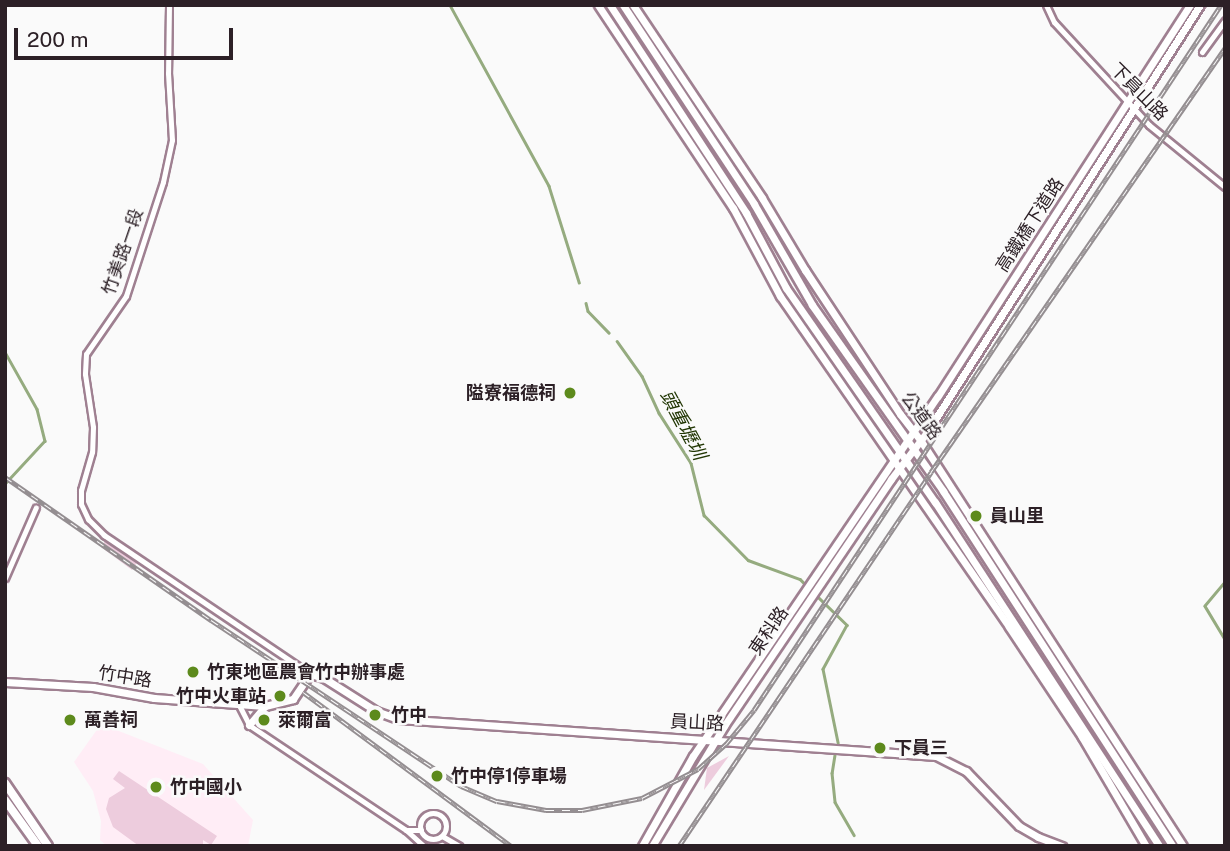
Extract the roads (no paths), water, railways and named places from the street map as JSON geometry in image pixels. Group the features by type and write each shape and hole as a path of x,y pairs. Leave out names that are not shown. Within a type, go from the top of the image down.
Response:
{"main road":[{"path":"5,783 48,846"},
{"path":"5,800 38,846"}],"street":[{"name":"竹美路一段","path":"169,5 172,139 163,182 126,296 86,354 85,374 93,427 92,452 81,490 81,504 88,519 104,535 310,674"},
{"path":"598,5 733,208 780,296 1159,846"},
{"path":"610,5 739,202 786,288 935,502 1085,735 1146,846"},
{"name":"公道路","path":"623,5 747,193 812,305 915,449 1174,846"},
{"name":"公道路","path":"633,5 762,198 885,392 921,440 1183,846"},
{"name":"下員山路","path":"1046,5 1054,22 1149,125 1225,187"},
{"name":"高鐵橋下道路","path":"921,440 1131,105 1190,5"},
{"name":"高鐵橋下道路","path":"897,463 908,439 1200,5"},
{"path":"1202,52 1225,20"},
{"name":"東科路","path":"642,846 704,740 799,598 829,561 897,463 906,459 921,440"},
{"path":"943,491 949,483"},
{"path":"930,510 935,502"},
{"path":"5,578 36,507"},
{"name":"東科路","path":"652,846 716,739 807,602 829,561"},
{"name":"竹中路","path":"5,682 93,687 154,698 265,706 293,699 310,674"},
{"name":"員山路","path":"310,674 324,678 376,711 398,719 936,756 966,771 1019,826 1062,846"},
{"path":"239,705 249,725 406,830 424,846"},
{"path":"249,725 259,709 265,706"},
{"path":"421,830 424,817 436,814 446,825 442,836"},
{"path":"406,830 421,830 430,839 442,836 459,846"},
{"path":"1135,846 1137,832"}],"waterway":[{"name":"頭重壢圳","path":"450,5 549,186 579,282"},
{"name":"頭重壢圳","path":"586,303 588,311 609,333"},
{"name":"頭重壢圳","path":"617,341 642,376 659,413 691,463 704,515 748,560 800,579 807,586"},
{"path":"5,352 37,409 45,441 5,484"},
{"path":"1225,582 1205,606 1225,639"},
{"name":"頭重壢圳","path":"814,593 847,625 823,669 838,742"},
{"name":"頭重壢圳","path":"835,755 832,773 835,802 854,835"}],"railway":[{"path":"5,477 211,620 461,786 497,801 546,810 582,810 642,798 698,769 726,744 754,710 1221,5"},
{"path":"679,846 931,472 1225,48"},
{"path":"303,692 511,846"}],"place":[{"name":"隘寮福德祠","path":"570,393"},
{"name":"員山里","path":"976,516"},
{"name":"竹東地區農會竹中辦事處","path":"193,672"},
{"name":"竹中火車站","path":"280,696"},
{"name":"竹中","path":"375,715"},
{"name":"萬善祠","path":"70,720"},
{"name":"萊爾富","path":"264,720"},
{"name":"下員三","path":"880,748"},
{"name":"竹中停1停車場","path":"437,776"},
{"name":"竹中國小","path":"156,787"}]}
